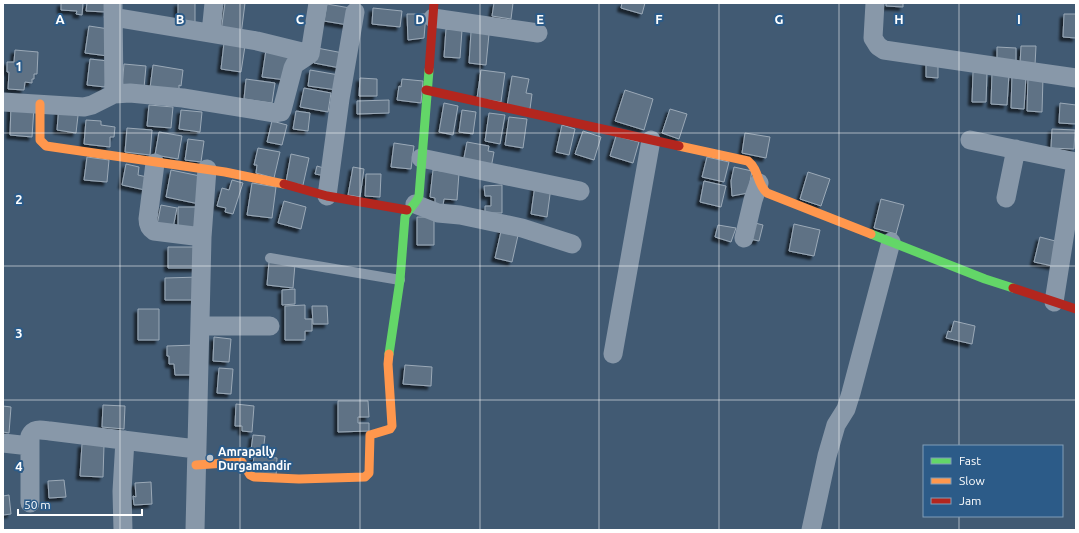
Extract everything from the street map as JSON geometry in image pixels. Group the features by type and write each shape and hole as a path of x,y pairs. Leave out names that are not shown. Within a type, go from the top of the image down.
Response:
{"street":[{"path":"212,33 214,3"},
{"path":"3,102 84,107 92,105 114,94 130,93 183,98 278,113 282,110 295,64 310,54 318,3"},
{"path":"875,3 873,38 878,46 884,50 1076,78"},
{"path":"114,94 113,10 212,33 257,40 310,54"},
{"path":"30,503 30,436 32,432 39,430 124,440 196,457 242,462 250,475 254,477 299,479 368,476 370,435 390,429 392,426 388,364 400,280 405,234 405,217 419,196 426,90 434,10 538,32"},
{"path":"327,196 340,99 355,12"},
{"path":"426,90 748,161 753,164 759,174 759,183 753,200 744,238"},
{"path":"40,104 40,140 44,145 155,163 206,169 272,181 327,196 460,215 522,228 572,244"},
{"path":"613,354 651,140"},
{"path":"970,140 1076,162 1073,203 1054,302"},
{"path":"1006,198 1016,149"},
{"path":"421,158 580,191"},
{"path":"155,163 148,219 150,229 154,231 202,237"},
{"path":"195,530 202,237 206,169"},
{"path":"759,183 762,190 768,193 891,242 985,279 1076,309"},
{"path":"811,530 827,456 836,424 846,409 891,242"},
{"path":"201,326 270,326"},
{"path":"124,440 122,491 124,530"},
{"path":"3,444 30,446"}],"lane":[{"path":"270,258 400,280"}],"building":[{"path":"61,3 83,3 82,15 76,14 77,11 61,10"},
{"path":"87,3 106,3 106,12 86,11"},
{"path":"178,3 195,3 195,27 178,26"},
{"path":"225,3 245,3 241,35 221,32"},
{"path":"494,3 513,3 511,19 492,16"},
{"path":"622,3 645,3 642,14 621,8"},
{"path":"886,3 903,3 903,7 886,6"},
{"path":"327,4 350,8 348,25 324,21"},
{"path":"373,8 402,11 400,27 372,24"},
{"path":"407,14 426,14 424,38 408,40"},
{"path":"1064,14 1076,14 1076,38 1063,37"},
{"path":"89,26 109,29 108,56 85,53"},
{"path":"446,29 462,30 460,58 444,57"},
{"path":"471,32 489,34 486,65 469,63"},
{"path":"224,43 245,46 241,72 221,69"},
{"path":"1021,46 1036,46 1035,65 1020,65"},
{"path":"997,47 1016,48 1016,65 997,64"},
{"path":"317,48 343,53 340,68 314,63"},
{"path":"15,50 38,52 37,74 34,74 32,83 25,82 24,90 8,89 9,72 7,72 7,62 14,62"},
{"path":"266,50 290,53 286,80 262,77"},
{"path":"90,59 108,61 105,87 87,85"},
{"path":"926,62 938,62 938,78 926,77"},
{"path":"124,64 146,66 144,88 122,86"},
{"path":"153,65 183,70 181,86 179,85 179,89 150,88"},
{"path":"310,70 339,75 337,90 308,86"},
{"path":"481,70 505,73 501,102 477,98"},
{"path":"973,72 987,73 986,102 972,102"},
{"path":"992,73 1009,74 1007,105 991,104"},
{"path":"1012,75 1026,76 1024,109 1011,108"},
{"path":"512,76 529,79 526,93 532,94 530,109 507,106"},
{"path":"1028,77 1043,77 1042,112 1027,111"},
{"path":"360,78 377,79 377,96 359,96"},
{"path":"246,79 275,83 272,103 244,99"},
{"path":"402,79 423,81 421,103 397,100 399,86 401,87"},
{"path":"304,88 331,93 328,112 300,107"},
{"path":"625,90 653,99 644,130 615,121"},
{"path":"389,100 389,113 357,114 357,101"},
{"path":"444,103 458,106 453,135 439,132"},
{"path":"1060,103 1076,105 1076,124 1059,123"},
{"path":"11,105 34,107 32,137 10,135"},
{"path":"59,105 79,107 76,133 57,130"},
{"path":"149,105 173,107 171,128 147,126"},
{"path":"670,109 687,114 679,139 662,133"},
{"path":"181,110 202,112 200,132 179,129"},
{"path":"462,110 476,112 473,134 459,132"},
{"path":"296,111 310,113 308,131 293,129"},
{"path":"489,113 505,115 500,144 485,141"},
{"path":"509,117 527,119 523,148 505,145"},
{"path":"86,120 101,121 101,125 115,127 114,137 110,137 110,147 84,144"},
{"path":"272,121 287,125 282,145 267,142"},
{"path":"562,125 575,129 569,155 556,152"},
{"path":"127,128 152,130 150,155 125,152"},
{"path":"1052,129 1075,130 1074,149 1051,148"},
{"path":"583,131 601,137 594,160 575,154"},
{"path":"159,132 182,136 178,159 155,155"},
{"path":"745,133 770,137 766,158 742,153"},
{"path":"616,136 639,142 633,163 610,156"},
{"path":"188,139 204,141 201,162 185,160"},
{"path":"467,142 489,146 488,151 494,152 491,168 463,163"},
{"path":"394,143 414,146 411,169 391,167"},
{"path":"258,148 280,152 274,178 256,173 257,165 254,165"},
{"path":"291,154 309,158 303,185 286,182"},
{"path":"87,157 109,160 107,182 84,180"},
{"path":"707,157 729,162 724,182 702,177"},
{"path":"126,164 139,167 138,175 147,177 145,190 122,185"},
{"path":"317,166 327,169 326,176 315,174"},
{"path":"353,167 364,169 360,197 348,195"},
{"path":"734,167 752,171 748,193 732,196 731,181"},
{"path":"171,170 205,177 199,204 166,197"},
{"path":"433,170 459,173 457,200 444,199 443,205 435,204 435,198 430,197"},
{"path":"808,172 830,179 821,206 800,199"},
{"path":"366,174 381,174 380,197 365,196"},
{"path":"232,180 243,183 233,214 225,212 226,208 217,206 222,188 229,190"},
{"path":"704,181 726,186 721,207 700,202"},
{"path":"252,183 276,187 272,218 247,215"},
{"path":"502,185 502,213 485,213 485,206 491,206 491,196 485,196 484,186"},
{"path":"535,185 551,187 547,217 531,214"},
{"path":"881,199 904,205 896,234 874,228"},
{"path":"284,201 306,207 301,229 278,223"},
{"path":"161,205 177,208 173,228 157,225"},
{"path":"178,207 200,207 200,231 178,231"},
{"path":"417,217 434,217 434,245 417,245"},
{"path":"755,223 763,225 759,241 750,239"},
{"path":"794,224 820,230 814,256 789,251"},
{"path":"718,225 736,228 731,242 715,237"},
{"path":"502,227 519,231 512,262 495,258"},
{"path":"1040,237 1059,242 1053,266 1034,262"},
{"path":"168,247 198,247 198,268 168,268"},
{"path":"269,262 295,264 293,288 267,285"},
{"path":"200,277 200,300 165,300 165,278"},
{"path":"295,289 295,304 282,305 282,290"},
{"path":"305,305 305,319 312,319 312,331 305,331 305,340 285,340 285,306"},
{"path":"312,306 327,306 328,324 313,324"},
{"path":"138,309 159,309 159,340 138,340"},
{"path":"954,321 975,326 972,344 946,338 948,331 951,332"},
{"path":"214,337 231,339 229,362 213,361"},
{"path":"196,345 196,375 175,375 174,364 169,364 167,346"},
{"path":"405,365 432,367 431,386 403,384"},
{"path":"219,368 233,369 231,394 217,393"},
{"path":"338,401 368,401 369,417 358,417 358,423 369,423 369,431 338,432"},
{"path":"236,404 254,406 252,432 242,431 242,426 235,426"},
{"path":"103,405 125,406 124,429 102,427"},
{"path":"3,406 11,407 9,433 3,432"},
{"path":"253,435 265,436 263,452 251,450"},
{"path":"82,444 104,445 103,477 80,476"},
{"path":"254,456 277,458 276,477 252,475"},
{"path":"64,480 66,497 49,498 48,481"},
{"path":"151,482 152,504 134,505 133,496 136,497 135,483"},
{"path":"9,495 11,514 3,515 3,496"}],"traffic: fast":[{"path":"389,354 400,280 405,217 419,196 429,70"},
{"path":"871,234 985,279 1013,288"}],"traffic: slow":[{"path":"40,104 40,140 46,146 225,172 284,184"},
{"path":"679,146 748,161 752,165 761,185 767,193 871,234"},
{"path":"196,465 242,462 250,475 254,477 299,479 365,477 369,473 370,435 390,429 392,426 388,364 389,354"}],"traffic: jam":[{"path":"429,70 434,3"},
{"path":"426,90 679,146"},
{"path":"284,184 327,196 407,210"},
{"path":"1013,288 1076,309"}],"place":[{"name":"Amrapally Durgamandir","path":"210,458"}]}
